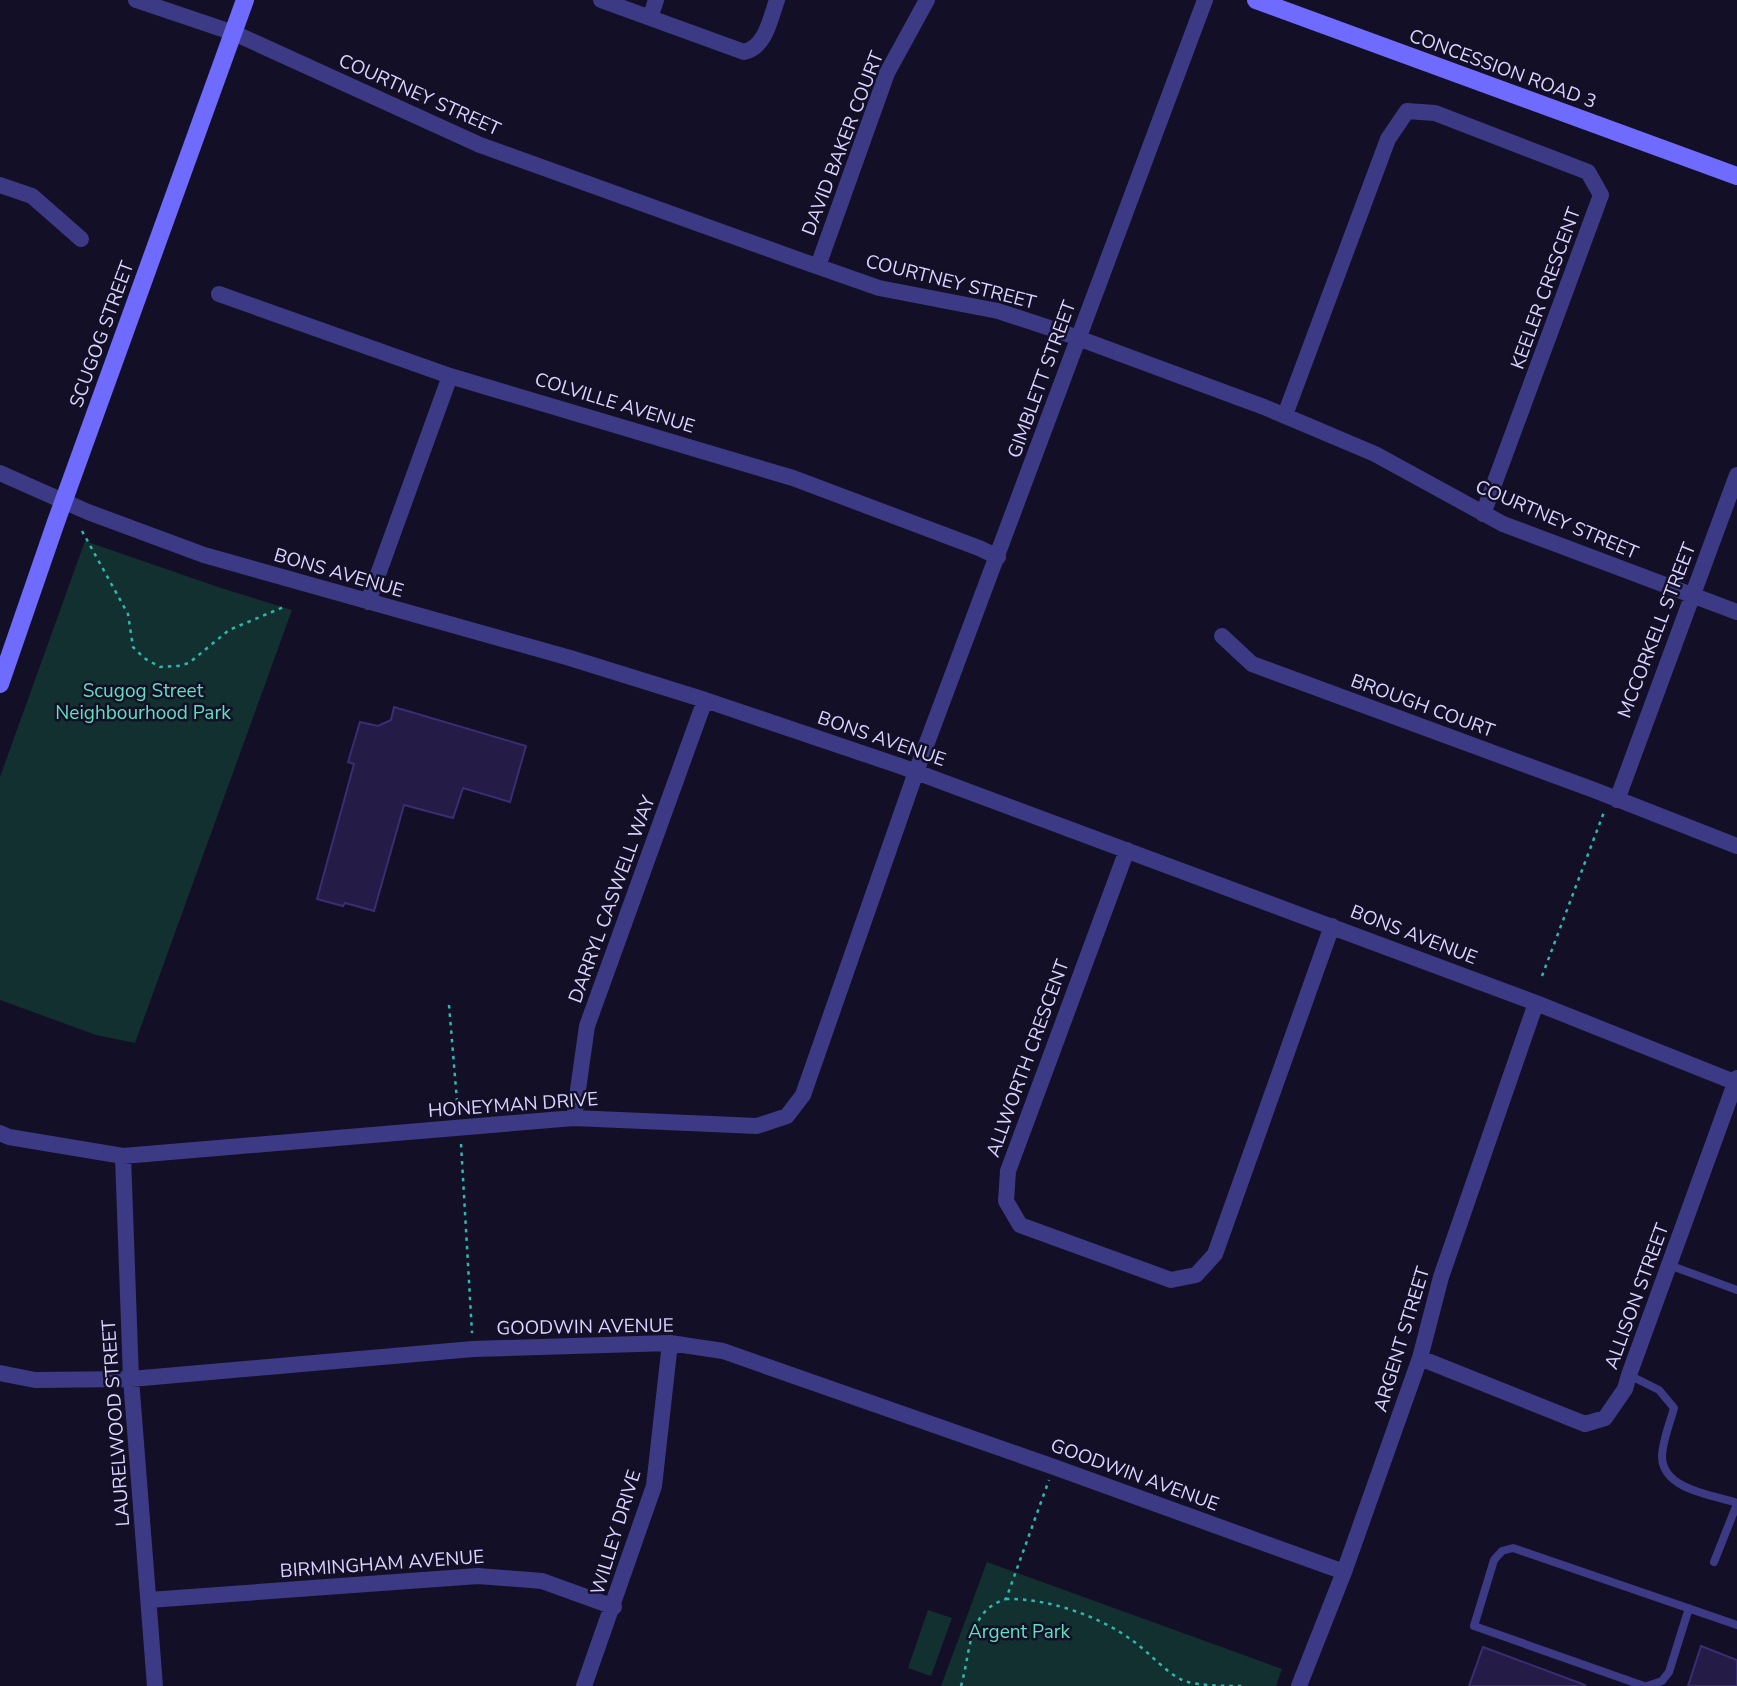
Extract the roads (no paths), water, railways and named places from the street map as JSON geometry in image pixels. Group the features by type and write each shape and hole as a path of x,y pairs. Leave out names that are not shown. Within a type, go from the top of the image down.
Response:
{"street":[{"name":"COURTNEY STREET","path":"136,0 234,33 480,145 879,288 998,311 1285,415 1375,454 1503,524 1737,612"},
{"name":"SCUGOG STREET","path":"0,684 245,0"},
{"path":"601,0 744,52 754,50 761,42 777,0"},
{"path":"650,18 656,0"},
{"name":"DAVID BAKER COURT","path":"818,266 887,73 927,0"},
{"name":"GIMBLETT STREET","path":"916,772 1205,0"},
{"name":"CONCESSION ROAD 3","path":"1255,0 1737,176"},
{"name":"KEELER CRESCENT","path":"1285,415 1388,139 1407,111 1436,113 1588,172 1601,195 1483,514"},
{"path":"0,185 32,196 81,239"},
{"name":"COLVILLE AVENUE","path":"219,294 450,376 793,478 998,557"},
{"path":"368,602 450,376"},
{"name":"BONS AVENUE","path":"0,473 88,512 204,555 705,700 916,772 1332,926 1736,1081"},
{"name":"MCCORKELL STREET","path":"1617,800 1737,475"},
{"name":"BROUGH COURT","path":"1222,636 1252,664 1737,846"},
{"name":"DARRYL CASWELL WAY","path":"574,1118 587,1026 705,700"},
{"name":"HONEYMAN DRIVE","path":"0,1133 9,1137 124,1156 574,1118 757,1126 787,1116 803,1095 916,772"},
{"name":"ALLWORTH CRESCENT","path":"1128,850 1008,1171 1006,1201 1020,1225 1171,1280 1196,1275 1215,1254 1332,926"},
{"name":"ARGENT STREET","path":"1299,1686 1344,1572 1420,1358 1441,1277 1536,1003"},
{"name":"ALLISON STREET","path":"1420,1358 1585,1424 1605,1418 1625,1389 1736,1081"},
{"name":"LAURELWOOD STREET","path":"124,1156 131,1379 155,1686"},
{"name":"GOODWIN AVENUE","path":"0,1373 35,1380 131,1379 473,1349 670,1343 723,1351 1054,1466 1344,1572"},
{"name":"WILLEY DRIVE","path":"584,1686 614,1607 654,1486 670,1343"},
{"name":"BIRMINGHAM AVENUE","path":"149,1600 478,1576 542,1581 614,1607"}],"lane":[{"path":"1669,1265 1737,1290"},
{"path":"1629,1374 1659,1390 1674,1408 1662,1455 1664,1467 1676,1483 1737,1503 1714,1563"},
{"path":"1689,1608 1669,1672 1662,1681 1646,1686 1474,1626 1494,1560 1502,1551 1513,1548 1689,1608 1737,1625"}],"park label":[{"name":"Scugog Street Neighbourhood Park","path":"143,701"},
{"name":"Argent Park","path":"1019,1631"}]}
